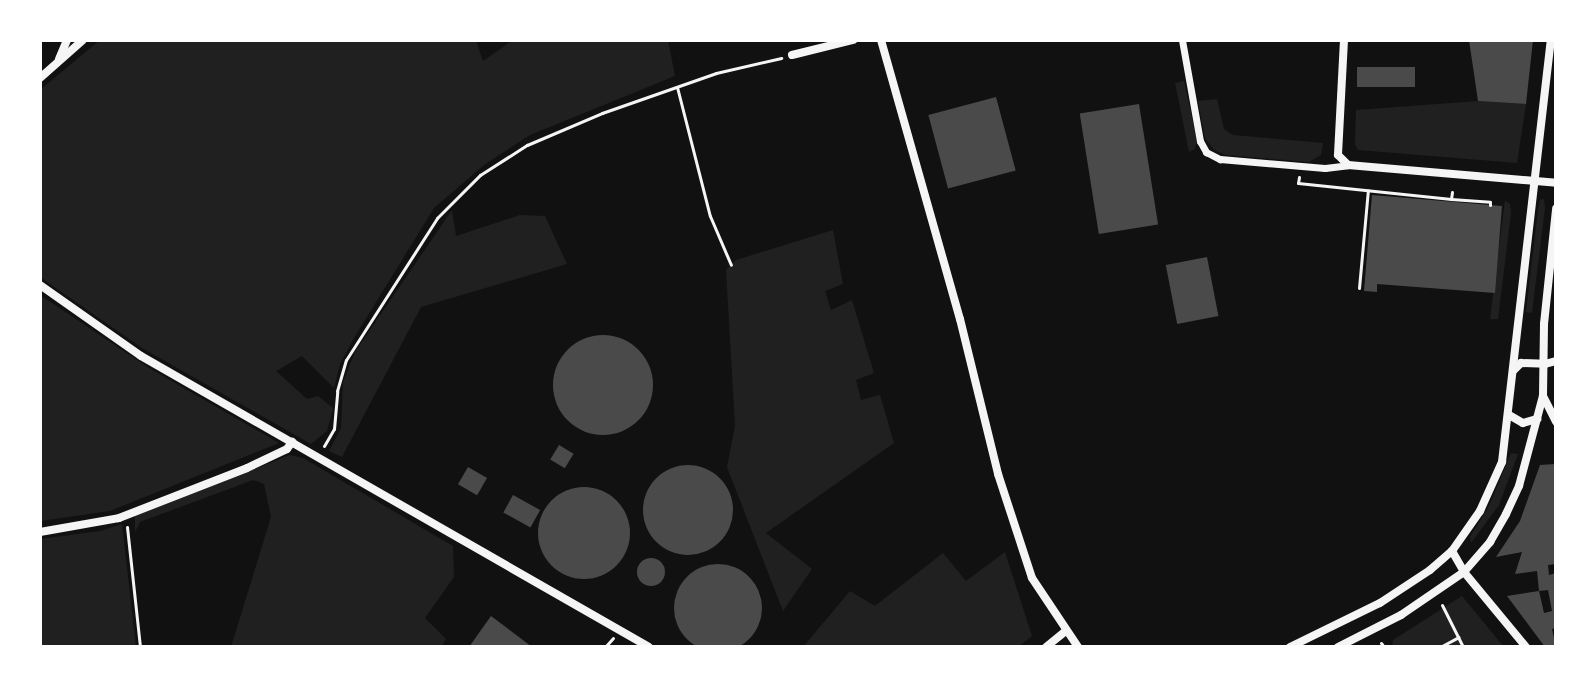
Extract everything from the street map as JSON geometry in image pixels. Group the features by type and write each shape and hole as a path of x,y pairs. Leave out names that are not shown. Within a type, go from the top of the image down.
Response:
{"street":[{"path":"57,63 67,40"},
{"path":"40,78 83,40"},
{"path":"792,55 853,40"},
{"path":"881,40 960,319 998,474 1032,578 1078,647"},
{"path":"1182,40 1200,141 1206,152 1220,159 1325,168 1348,165 1556,183"},
{"path":"1344,40 1338,155 1348,165"},
{"path":"1290,647 1391,597 1452,551 1480,511 1502,462 1551,40"},
{"path":"1338,647 1401,615 1464,572 1490,542 1506,514 1519,486 1543,396 1544,324 1556,209"},
{"path":"40,285 141,356 649,647"},
{"path":"1514,371 1521,363 1556,361"},
{"path":"1543,396 1556,422"},
{"path":"1509,415 1523,423 1537,419"},
{"path":"40,532 82,528 126,516 247,468 287,449 292,442"},
{"path":"1452,551 1464,572 1526,647"},
{"path":"1391,597 1401,615"},
{"path":"1046,647 1066,631"}],"path":[{"path":"317,456 334,429 337,391 346,360 449,206 480,175 527,145 677,87 716,73 792,55"},
{"path":"677,87 710,216 731,265"},
{"path":"1300,166 1298,183 1490,202 1490,205"},
{"path":"1359,288 1368,190"},
{"path":"1451,199 1452,192"},
{"path":"126,516 140,647"},
{"path":"1442,605 1463,647"},
{"path":"1440,647 1459,637"}],"shaded area":[{"path":"100,40 476,40 483,61 513,40 668,40 675,76 530,135 484,165 434,208 354,338 340,364 334,388 302,356 276,371 307,399 318,396 333,408 327,431 311,444 142,348 40,277 40,90"},
{"path":"1184,81 1197,141 1195,149 1189,152 1175,83"},
{"path":"1217,99 1224,129 1233,135 1323,143 1321,155 1309,162 1226,155 1214,150 1205,138 1198,101"},
{"path":"1478,101 1526,104 1517,163 1358,150 1355,145 1356,110"},
{"path":"1544,199 1532,313 1526,312 1538,210 1540,200"},
{"path":"1505,200 1510,204 1511,213 1498,319 1490,319"},
{"path":"452,210 456,236 520,215 545,216 567,264 421,307 342,457 329,451 341,428 343,382 355,352"},
{"path":"833,230 843,284 825,291 831,310 852,300 874,373 856,380 861,400 880,395 894,443 766,533 812,569 783,611 727,467 735,426 726,270 736,260"},
{"path":"40,295 149,368 279,443 110,511 40,521"},
{"path":"1511,453 1518,454 1499,505 1471,543 1470,537 1489,506"},
{"path":"290,455 303,458 453,546 454,577 425,618 446,639 441,647 231,647 271,517 264,484 253,480 140,522 135,532 135,516"},
{"path":"122,524 136,647 40,647 40,539 100,531"},
{"path":"1005,552 1032,636 1018,647 803,647 850,591 875,606 943,553 966,581"},
{"path":"1462,596 1504,647 1392,647 1393,640"}],"building":[{"path":"1469,40 1533,40 1526,104 1478,101"},
{"path":"1357,67 1415,67 1415,87 1357,87"},
{"path":"996,97 1016,170 948,189 928,115"},
{"path":"1139,104 1158,224 1099,234 1080,113"},
{"path":"1372,195 1502,206 1495,293 1377,284 1377,292 1364,291"},
{"path":"1207,257 1218,316 1177,324 1166,265"},
{"path":"603,335 631,343 645,357 653,385 645,413 631,427 603,435 575,427 561,413 553,385 561,357 575,343"},
{"path":"559,445 574,454 565,468 550,460"},
{"path":"1555,464 1556,564 1548,565 1549,575 1556,573 1556,628 1552,629 1556,647 1545,647 1507,596 1539,591 1537,571 1515,574 1522,552 1496,557 1520,521 1540,465","holes":["1548,590 1552,611 1544,613 1539,591"]},
{"path":"679,465 697,465 713,472 726,485 733,501 733,519 726,535 713,548 697,555 679,555 663,548 650,535 643,519 643,501 650,485 663,472"},
{"path":"468,467 487,478 477,495 458,484"},
{"path":"584,487 601,491 616,501 626,516 630,533 626,550 616,565 601,575 584,579 567,575 552,565 542,550 538,533 542,516 552,501 567,491"},
{"path":"513,495 540,510 530,528 503,512"},
{"path":"651,558 661,562 665,572 661,582 651,586 641,582 637,572 641,562"},
{"path":"718,564 735,567 749,577 759,591 762,608 759,625 749,639 735,649 718,652 701,649 687,639 677,625 674,608 677,591 687,577 701,567"},
{"path":"491,616 532,647 469,647"}]}
